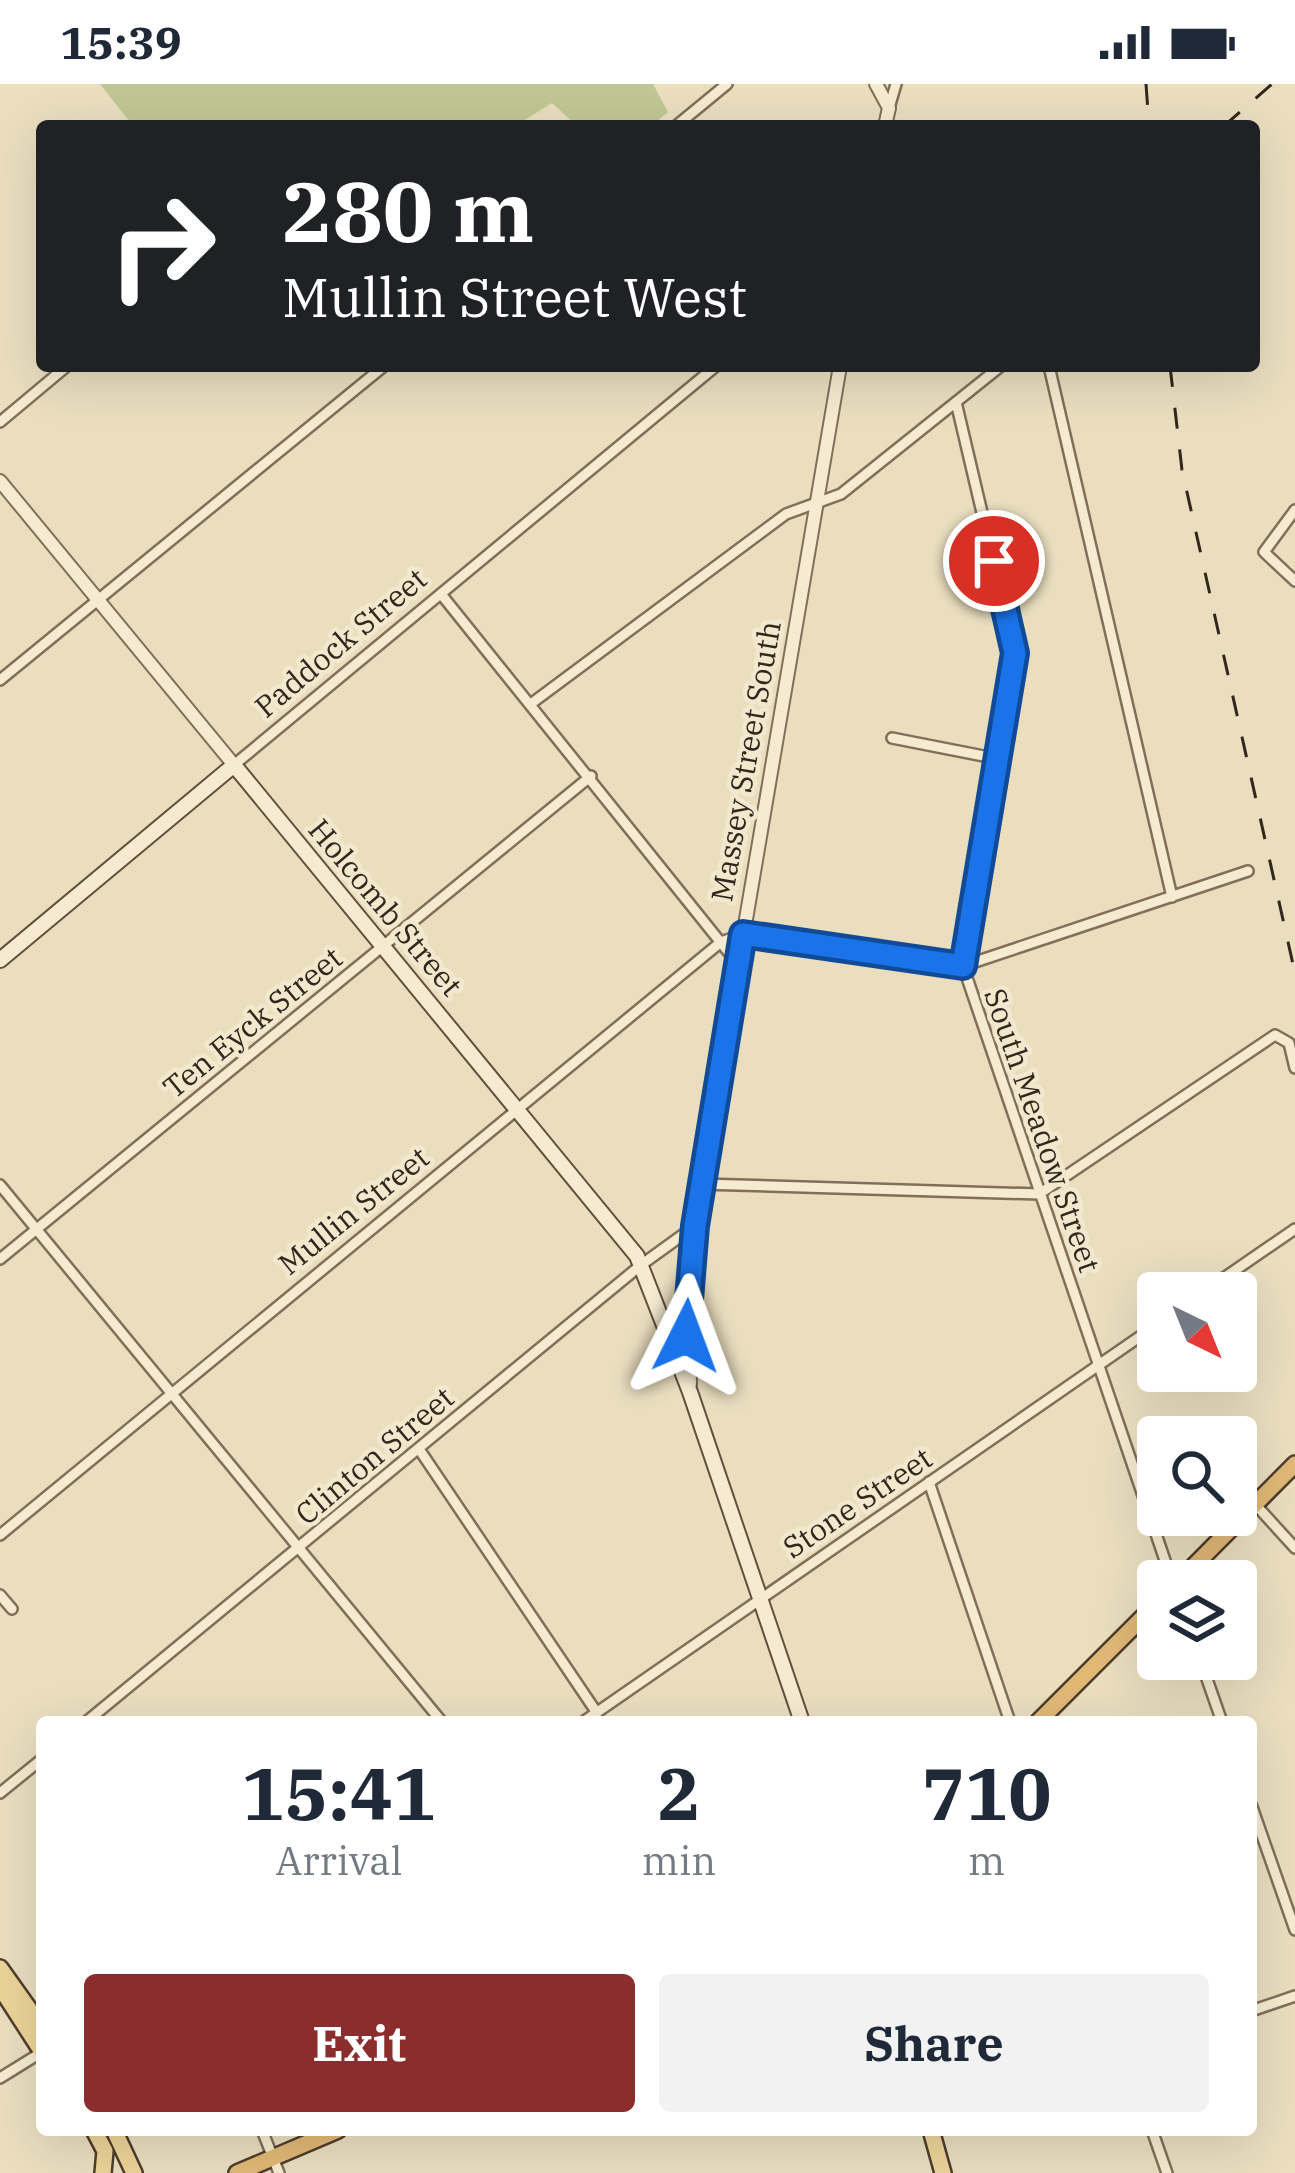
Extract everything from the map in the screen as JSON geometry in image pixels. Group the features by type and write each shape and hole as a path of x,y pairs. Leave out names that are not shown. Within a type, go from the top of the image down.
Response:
{"highway":[{"path":"1257,1502 1295,1464"},
{"path":"1198,1560 1222,1536"},
{"path":"1044,1716 1137,1623"},
{"path":"237,2173 277,2165 328,2136"}],"main road":[{"name":"Holcomb Street","path":"234,765 641,1265 690,1392"},
{"name":"Paddock Street","path":"0,960 234,765"},
{"name":"Massey Street South","path":"690,1392 800,1716"},
{"path":"0,1968 36,2019"},
{"path":"0,1987 36,2043"},
{"path":"97,2136 105,2151 105,2172"},
{"path":"118,2136 134,2173"},
{"path":"933,2136 943,2173"}],"street":[{"path":"683,120 728,84"},
{"path":"876,84 889,108"},
{"path":"886,120 896,84"},
{"path":"0,422 60,372"},
{"path":"0,680 377,372"},
{"name":"Paddock Street","path":"234,765 709,372"},
{"name":"Massey Street South","path":"690,1392 687,1294 701,1184 839,372"},
{"path":"532,703 786,514 841,494 994,372"},
{"path":"1050,372 1172,897"},
{"name":"South Meadow Street","path":"956,402 1015,653 963,966 1168,1560"},
{"name":"Holcomb Street","path":"0,481 234,765"},
{"path":"1295,510 1264,552 1295,581"},
{"path":"441,593 738,964"},
{"path":"892,738 999,759"},
{"name":"Ten Eyck Street","path":"0,1259 591,776"},
{"path":"743,934 963,966 1248,871"},
{"name":"Mullin Street","path":"0,1535 516,1107 721,942 743,934"},
{"path":"701,1184 1039,1194 1242,1057 1281,1036 1295,1068"},
{"path":"0,1185 437,1716"},
{"name":"Clinton Street","path":"93,1716 641,1265 695,1226"},
{"path":"1233,1272 1295,1229"},
{"name":"Stone Street","path":"592,1716 1137,1338"},
{"path":"419,1449 597,1713"},
{"path":"929,1482 1008,1716"},
{"path":"1257,1506 1294,1543"},
{"path":"0,1595 12,1609"},
{"path":"1207,1680 1220,1716"},
{"path":"0,1793 36,1764"},
{"path":"1257,1821 1295,1930"},
{"path":"1257,2009 1295,1996"},
{"path":"0,2078 36,2056"},
{"path":"265,2136 277,2165"},
{"path":"1154,2136 1167,2173"}],"green space":[{"path":"100,84 653,84 668,112 658,120 570,120 552,103 525,120 128,120"}],"railway":[{"path":"1146,84 1149,120"},
{"path":"1231,120 1272,84"},
{"path":"1171,372 1182,470 1295,973"}],"route":[{"path":"686,1336 695,1226 743,934 963,966 1015,653 994,561"}]}
